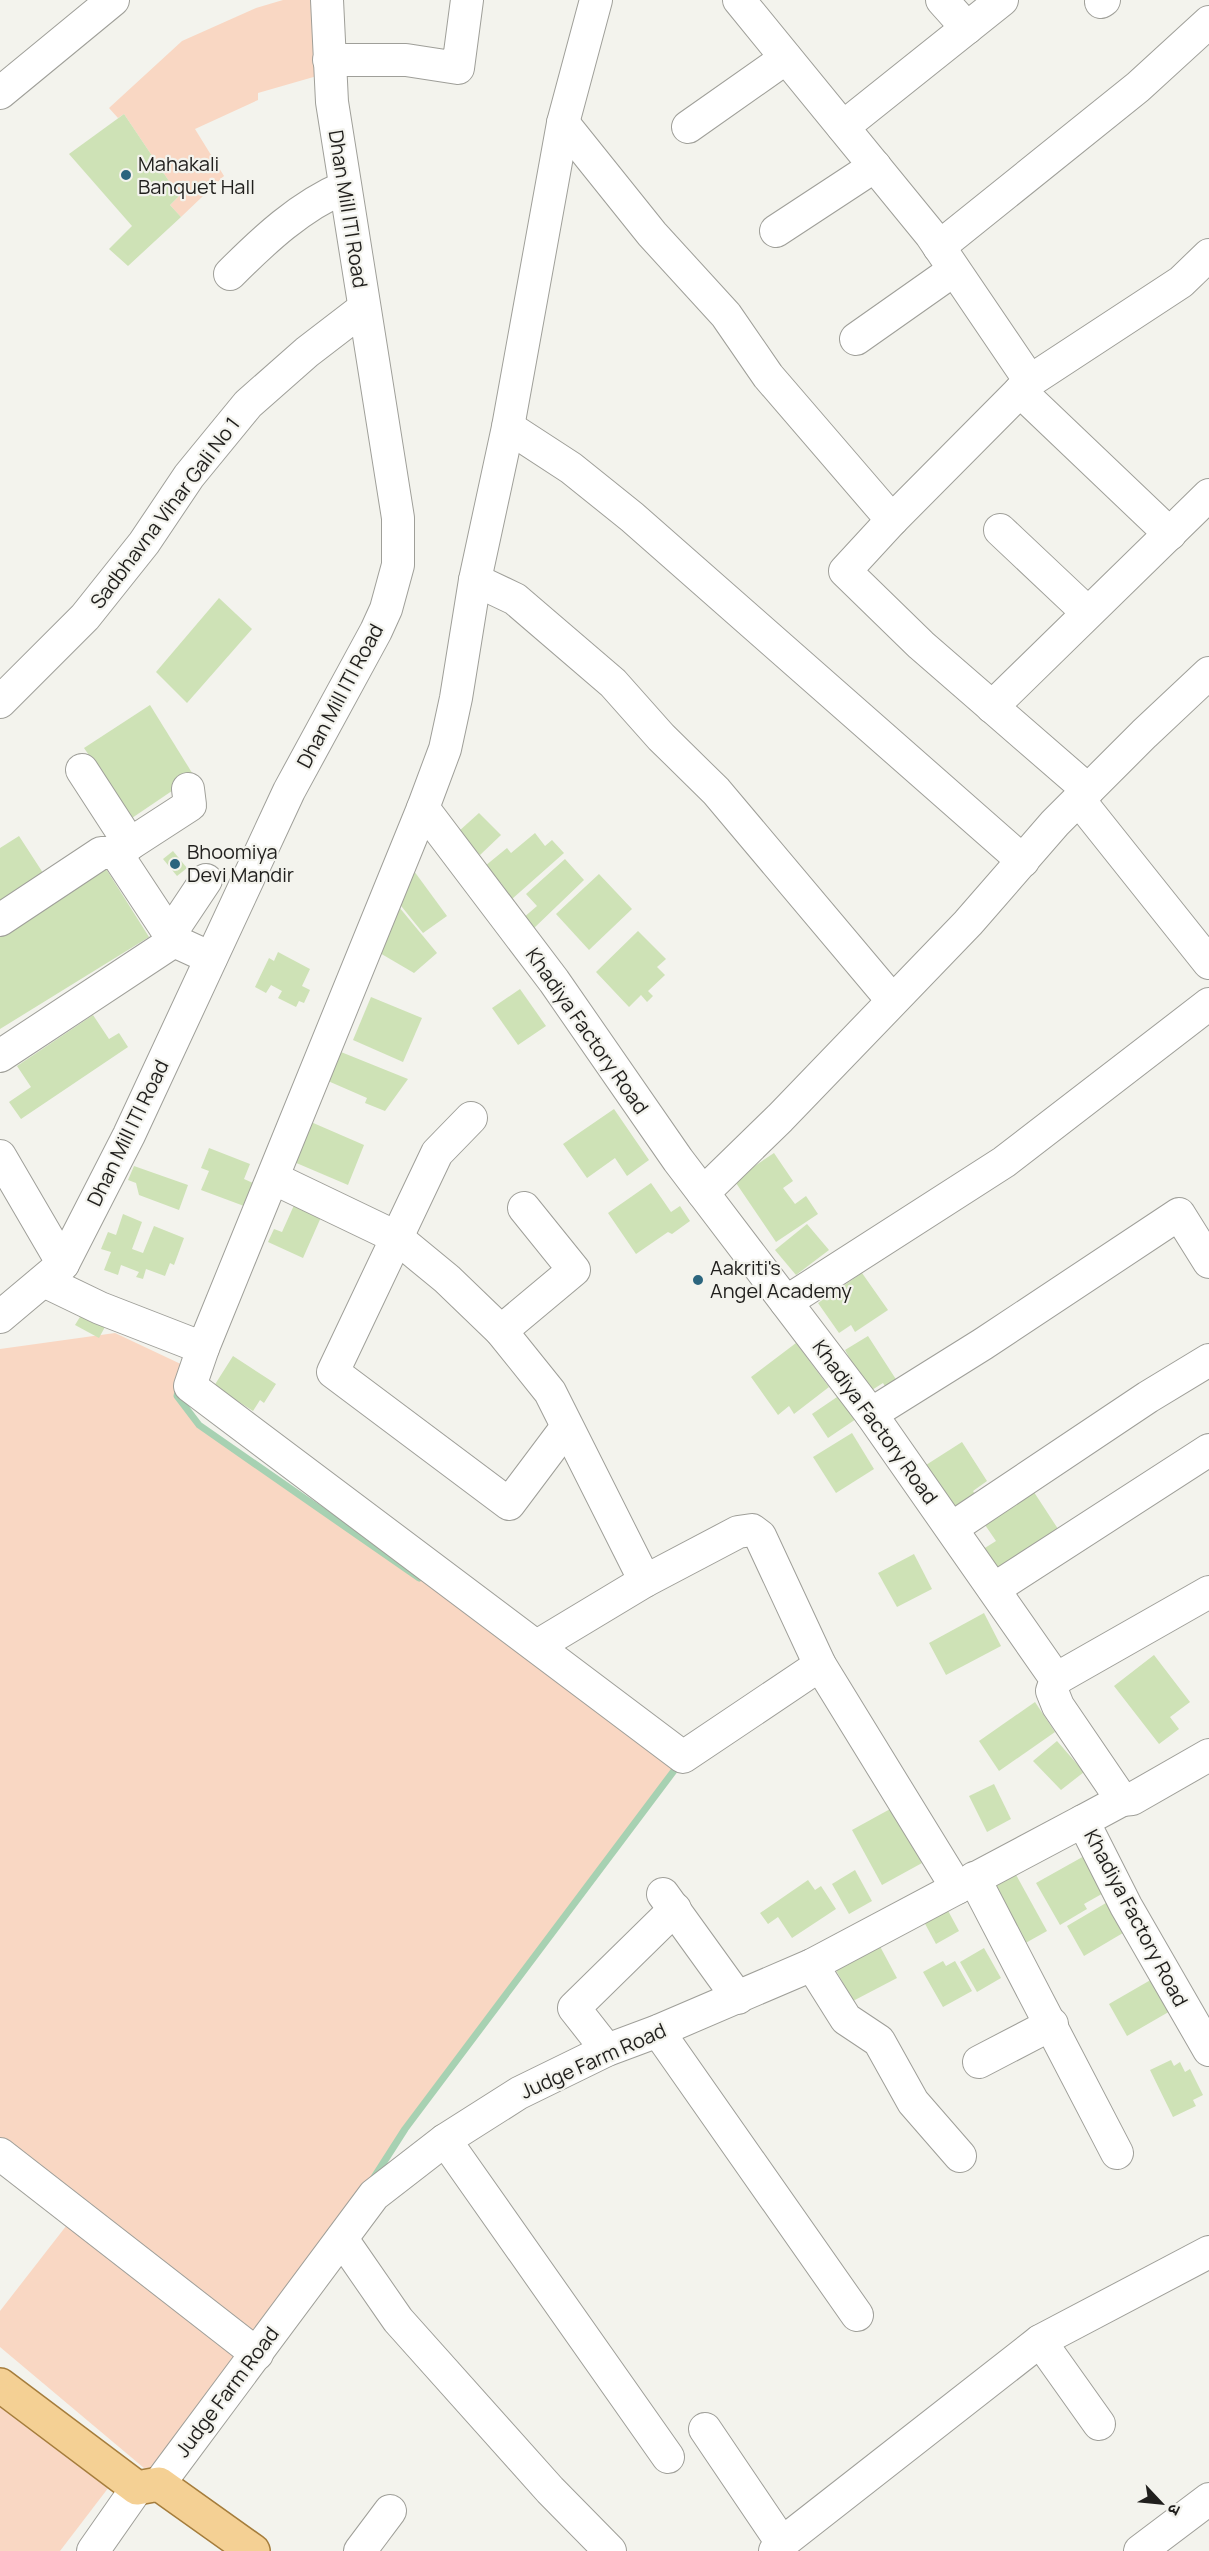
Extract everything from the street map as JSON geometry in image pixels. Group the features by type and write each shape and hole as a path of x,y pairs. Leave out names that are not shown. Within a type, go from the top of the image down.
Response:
{"main road":[{"path":"0,2385 148,2486 253,2551"}],"street":[{"path":"0,93 113,0"},
{"name":"Dhan Mill ITI Road","path":"0,1317 54,1272 129,1135 289,791 376,631 386,609 398,565 398,518 363,309 332,102 327,0"},
{"path":"329,60 406,60 458,68 466,0"},
{"path":"596,0 563,123 508,427 476,580 445,749 190,1386 683,1757 820,1665"},
{"path":"942,0 966,28"},
{"path":"843,128 1002,0"},
{"path":"742,1 947,259 1025,386 1170,534"},
{"path":"856,339 1209,22"},
{"path":"688,127 786,58"},
{"path":"563,123 652,234 726,315 768,376 892,520"},
{"path":"776,231 874,166"},
{"path":"230,274 288,221 322,197 345,187"},
{"path":"1206,953 1083,795 992,707 921,645 845,572 892,520 1025,386 1181,282 1209,255"},
{"name":"Sadbhavna Vihar Gali No 1","path":"0,702 85,617 144,543 189,476 248,404 307,352 363,309"},
{"path":"508,427 571,468 632,517 1023,861"},
{"path":"992,707 1209,495"},
{"path":"1000,530 1087,612"},
{"path":"476,580 515,599 613,682 661,737 716,791 892,999"},
{"path":"703,1193 780,1118 892,999 968,923 1083,795 1209,673"},
{"path":"82,770 172,937 211,958"},
{"path":"0,920 101,853 123,848 190,805 188,789"},
{"name":"Khadiya Factory Road","path":"423,808 554,981 703,1193 871,1414 1056,1679 1052,1691 1058,1706 1122,1800 1083,1821 1126,1906 1209,2049"},
{"path":"0,1056 172,937 206,880"},
{"path":"786,1302 1004,1162 1209,1004"},
{"path":"471,1118 437,1153 333,1372 509,1504 566,1428"},
{"path":"0,1156 54,1272 100,1308 204,1348"},
{"path":"273,1178 396,1237 447,1279 501,1331 550,1392 566,1428 645,1581"},
{"path":"501,1331 574,1270 524,1208"},
{"path":"871,1414 984,1344 1179,1214 1209,1262"},
{"path":"952,1528 1148,1397 1209,1360"},
{"path":"994,1589 1209,1450"},
{"path":"537,1647 645,1581 738,1532 752,1530 760,1536 820,1665 965,1883 1052,2024 1117,2153"},
{"path":"1056,1679 1209,1592"},
{"path":"1122,1800 1132,1799 1209,1755"},
{"name":"Judge Farm Road","path":"93,2551 257,2354 374,2195 445,2140 519,2093 607,2050 738,1998 812,1965 1083,1821"},
{"path":"607,2050 574,2007 668,1901 738,1998"},
{"path":"812,1965 846,2019 879,2042 913,2102 960,2156"},
{"path":"979,2061 1052,2024"},
{"path":"658,2031 857,2315"},
{"path":"445,2140 668,2457"},
{"path":"0,2154 257,2354"},
{"path":"342,2239 398,2319 550,2490 610,2551"},
{"path":"705,2429 779,2547 1040,2341 1209,2252"},
{"path":"1040,2341 1099,2424"},
{"path":"1140,2551 1209,2499"},
{"path":"360,2551 390,2511"}],"shaded area":[{"path":"283,0 316,0 317,76 258,93 258,100 195,129 224,176 181,217 170,205 179,196 124,114 118,118 109,108 182,41 256,8"},
{"path":"115,1333 185,1366 177,1396 199,1425 532,1656 676,1768 405,2129 345,2224 156,2467 144,2468 0,2347 0,2311 84,2203 0,2139 0,1349"},
{"path":"0,2403 112,2483 60,2551 0,2551"}],"building":[{"name":"Mahakali Banquet Hall","path":"124,114 179,196 170,205 181,217 128,266 109,249 132,226 69,154"},
{"path":"219,598 252,629 187,703 156,672"},
{"path":"150,705 194,776 132,818 84,748"},
{"path":"479,813 501,835 480,855 458,832"},
{"path":"535,833 545,846 552,840 564,853 512,899 501,883 494,890 485,866 507,848 511,853"},
{"path":"19,836 45,876 103,864 149,937 0,1029 0,848"},
{"name":"Bhoomiya Devi Mandir","path":"173,851 187,868 177,876 163,859"},
{"path":"565,859 584,880 532,930 522,919 537,906 526,894"},
{"path":"414,871 447,916 423,933 393,896 399,883"},
{"path":"599,874 632,909 589,950 556,914"},
{"path":"399,907 437,953 414,973 373,949"},
{"path":"638,931 666,959 657,967 665,975 648,991 653,996 647,1002 641,995 629,1007 596,972"},
{"path":"278,952 310,969 302,986 310,990 304,1003 299,1001 296,1007 278,998 282,991 271,985 266,993 255,987 269,958 274,961"},
{"path":"520,989 546,1026 518,1045 492,1008"},
{"path":"371,997 422,1018 403,1062 353,1040"},
{"path":"93,1015 109,1039 119,1033 128,1047 21,1119 9,1102 31,1087 17,1066"},
{"path":"341,1052 408,1079 385,1111 365,1103 367,1098 328,1081"},
{"path":"614,1109 649,1160 627,1176 615,1158 587,1178 563,1144"},
{"path":"311,1122 364,1145 348,1185 294,1162"},
{"path":"209,1148 250,1164 244,1179 253,1183 244,1206 201,1190 209,1171 201,1168"},
{"path":"774,1153 793,1181 783,1188 795,1204 806,1196 818,1214 776,1242 734,1180"},
{"path":"134,1166 188,1185 179,1210 139,1195 136,1183 128,1180"},
{"path":"651,1183 671,1212 680,1206 690,1221 672,1234 668,1232 636,1254 608,1213"},
{"path":"295,1203 322,1215 303,1258 268,1242 274,1229 282,1232"},
{"path":"123,1214 142,1222 132,1249 143,1253 154,1226 184,1238 174,1265 170,1263 165,1276 146,1269 143,1279 136,1277 139,1272 121,1265 118,1275 104,1270 111,1252 101,1249 108,1232 116,1235"},
{"path":"807,1224 829,1250 796,1275 775,1250"},
{"path":"862,1273 888,1310 855,1332 851,1325 839,1333 818,1303"},
{"path":"83,1312 106,1325 99,1338 75,1325"},
{"path":"868,1336 899,1384 888,1391 883,1383 864,1395 844,1363 850,1359 845,1350"},
{"path":"796,1343 829,1387 794,1414 789,1406 778,1415 751,1377"},
{"path":"233,1356 276,1384 264,1403 260,1400 253,1411 214,1386"},
{"path":"840,1395 856,1419 828,1438 812,1414"},
{"path":"852,1433 874,1469 836,1493 813,1457"},
{"path":"962,1442 987,1481 973,1491 978,1499 957,1513 926,1465"},
{"path":"1030,1486 1062,1535 998,1578 980,1551 996,1541 981,1519"},
{"path":"914,1554 932,1589 897,1607 878,1573"},
{"path":"984,1613 1001,1646 946,1675 929,1643"},
{"path":"1154,1655 1190,1702 1170,1717 1179,1729 1159,1744 1114,1686"},
{"path":"1035,1702 1055,1732 999,1771 979,1741"},
{"path":"1057,1741 1084,1772 1061,1790 1033,1761"},
{"path":"994,1784 1011,1819 987,1832 969,1796"},
{"path":"892,1808 922,1863 882,1885 852,1830"},
{"path":"1086,1855 1107,1891 1084,1904 1087,1909 1060,1925 1036,1883"},
{"path":"855,1870 872,1901 849,1914 832,1884"},
{"path":"1015,1873 1047,1931 1022,1945 989,1888"},
{"path":"808,1880 815,1890 821,1886 836,1909 792,1938 778,1917 768,1924 760,1913"},
{"path":"1111,1900 1128,1930 1084,1956 1067,1926"},
{"path":"946,1907 959,1931 936,1944 923,1920"},
{"path":"876,1939 897,1978 853,2001 832,1963"},
{"path":"984,1948 1001,1978 977,1992 960,1962"},
{"path":"943,1961 946,1966 955,1961 972,1991 943,2007 923,1972"},
{"path":"1154,1978 1172,2010 1127,2036 1109,2004"},
{"path":"1171,2060 1174,2066 1180,2062 1185,2072 1190,2069 1203,2095 1193,2100 1196,2106 1173,2117 1150,2070"}],"waterway":[{"path":"179,1387 177,1396 199,1425 419,1578"},
{"path":"373,2179 405,2129 676,1768 672,1764"}],"place":[{"name":"Mahakali Banquet Hall","path":"126,175"},
{"name":"Bhoomiya Devi Mandir","path":"175,864"},
{"name":"Aakriti's Angel Academy","path":"698,1280"}]}
